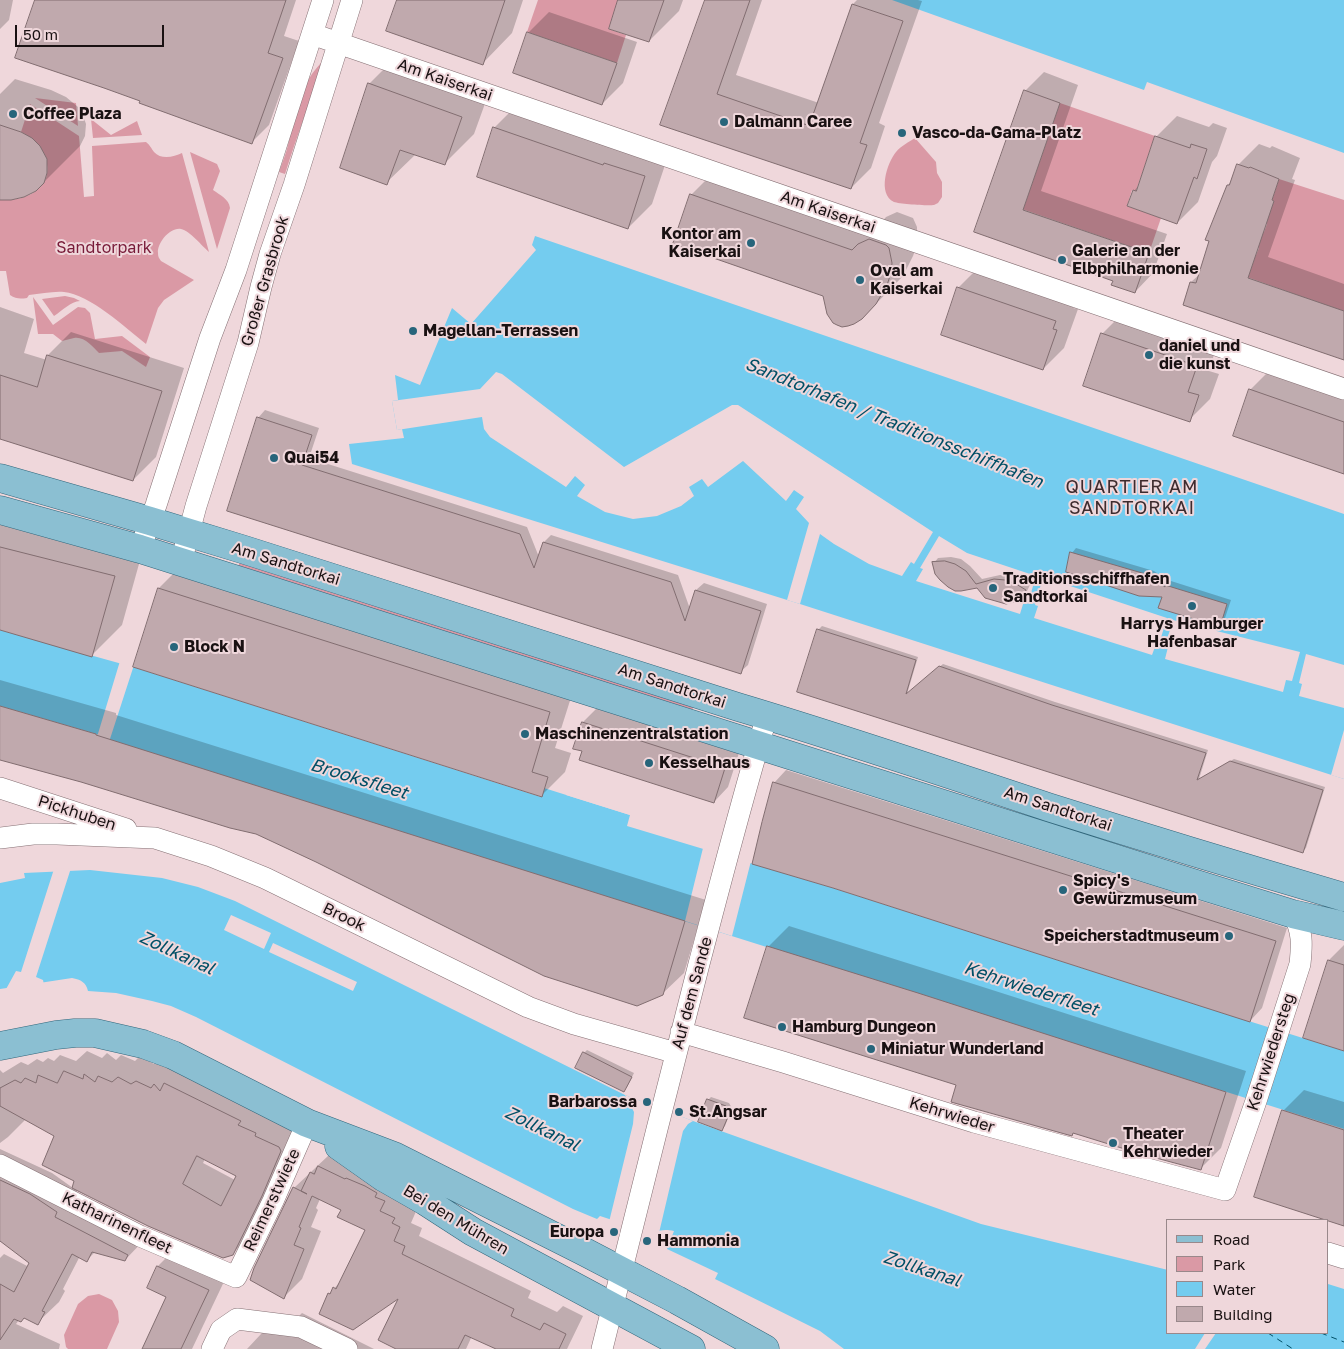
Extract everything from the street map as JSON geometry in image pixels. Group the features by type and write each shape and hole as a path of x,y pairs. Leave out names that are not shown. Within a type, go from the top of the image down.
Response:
{"main road":[{"name":"Am Sandtorkai","path":"0,478 150,521 1049,807 1287,881 1344,896"},
{"name":"Am Sandtorkai","path":"0,510 140,549 1292,914 1344,926"},
{"name":"Bei den Mühren","path":"0,1046 75,1033 95,1034 143,1044 173,1056 307,1123 394,1156 621,1271 765,1349"},
{"name":"Bei den Mühren","path":"307,1123 383,1177 474,1232 691,1349"}],"street":[{"name":"Großer Grasbrook","path":"140,549 210,338 236,270 323,0"},
{"name":"Großer Grasbrook","path":"181,562 188,533 248,343 270,254 294,185 352,0"},
{"name":"Am Kaiserkai","path":"312,34 1344,389"},
{"name":"Auf dem Sande","path":"602,1349 727,855 767,716"},
{"name":"Pickhuben","path":"0,788 155,838"},
{"name":"Brook","path":"0,838 33,834 155,838 211,856 265,878 528,1007 574,1024 676,1053"},
{"name":"Kehrwiedersteg","path":"1225,1190 1300,964 1301,931 1292,914"},
{"name":"Kehrwieder","path":"681,1032 974,1122 1225,1190"},
{"name":"Reimerstwiete","path":"236,1277 273,1201 307,1123"},
{"name":"Katharinenfleet","path":"0,1166 140,1236 236,1277"},
{"path":"1329,1253 1344,1258"},
{"path":"212,1349 222,1330 237,1319 301,1326 347,1349"}],"green space":[{"path":"538,0 618,0 609,29 626,35 617,63 527,32"},
{"path":"325,59 285,174 279,172 304,88 309,78"},
{"path":"35,98 76,103 78,126"},
{"path":"1060,103 1155,136 1136,191 1132,190 1127,206 1161,218 1149,253 1019,208 1026,201"},
{"name":"Sandtorpark","path":"30,104 79,136 84,197 94,196 92,146 146,142 160,156 171,157 182,153 209,252 192,236 181,229 173,230 162,240 158,249 161,261 194,280 164,300 158,308 146,344 96,305 74,294 51,292 29,295 27,298 20,299 10,295 6,271 0,271 0,199 18,199 36,191 43,184 47,175 47,165 39,146 21,132"},
{"path":"91,119 111,135 137,121 142,135 93,138"},
{"path":"915,138 936,162 937,173 942,182 942,197 934,205 894,202 886,192 885,178 893,157 900,148"},
{"path":"190,152 217,164 220,171 213,190 226,200 230,208 217,249"},
{"path":"1279,179 1344,200 1344,312 1247,277 1253,255 1256,255 1259,248 1256,247 1261,232 1264,232 1267,224 1264,223 1274,201 1272,200"},
{"path":"65,296 80,301 70,304 54,316 42,299"},
{"path":"33,297 53,325 78,307 85,308 90,313 95,339 122,336 150,357 146,367 122,351 99,353 88,342 78,338 62,341 53,334 38,334"},
{"path":"240,561 694,704 692,711 238,567"},
{"path":"99,1294 112,1300 118,1311 119,1322 107,1349 68,1349 64,1335 78,1304 88,1296"}],"water":[{"path":"892,0 1344,0 1344,153 1147,82 1144,90"},
{"name":"Sandtorhafen / Traditionsschiffhafen","path":"535,236 1344,514 1344,779 800,604 352,464 349,444 404,438 402,429 397,430 392,401 398,400 395,375 420,385 452,308 471,324 536,250 532,245"},
{"path":"0,630 133,667 541,797 544,788 630,815 627,826 833,888 1344,1051 1344,1129 113,741 96,734 0,706"},
{"name":"Zollkanal","path":"90,870 162,878 198,887 235,901 625,1095 981,1224 1166,1270 1166,1334 1329,1334 1329,1284 1344,1289 1344,1349 844,1349 820,1331 715,1279 718,1273 667,1249 674,1231 663,1230 652,1233 600,1216 597,1219 573,1209 171,1006 116,993 88,991 83,982 72,978 0,989 0,883 25,878 24,873"}],"pier":[{"path":"496,372 502,374 624,467 732,405 738,405 933,532 914,564 911,562 902,576 869,564 820,534 800,604 787,600 809,523 796,509 804,497 794,490 786,501 743,461 708,487 702,479 689,487 694,496 681,506 657,516 633,519 605,512 577,496 585,485 575,476 566,487 490,437 484,429 482,417 397,430 392,401 480,389"},
{"path":"939,536 967,553 1036,576 1028,603 1024,601 1020,614 916,581 923,569 920,568"},
{"path":"1043,577 1167,618 1159,644 1156,644 1152,655 1034,618 1038,606 1035,605"},
{"path":"1173,620 1300,652 1292,681 1286,680 1283,692 1165,659 1168,647 1165,646"},
{"path":"1306,654 1344,665 1344,708 1299,696 1302,684 1299,683"},
{"path":"120,661 134,665 109,742 97,737"},
{"path":"1344,730 1344,779 1331,775"},
{"path":"567,792 631,813 630,815 566,795"},
{"path":"703,848 751,861 732,936 685,921"},
{"path":"71,868 36,977 43,980 44,985 5,991 16,971 21,972 54,869"},
{"path":"231,915 271,933 264,949 224,930"},
{"path":"273,943 357,982 353,991 269,952"},
{"path":"625,1095 693,1121 683,1131 659,1233 653,1236 609,1222 633,1124 634,1112"},
{"path":"1204,1334 1215,1334 1205,1349 1195,1349"}],"building":[{"path":"35,0 286,0 268,53 283,58 252,144 139,103 140,101 15,58"},
{"path":"397,0 505,0 483,65 386,31"},
{"path":"618,0 664,0 649,42 609,29"},
{"path":"705,0 750,0 717,94 807,125 814,112 852,4 903,21 860,143 867,145 851,189 660,125"},
{"path":"527,32 617,63 602,105 513,73"},
{"path":"368,83 462,117 445,165 400,150 387,185 340,168"},
{"path":"1024,90 1060,103 1023,210 1149,253 1135,293 1111,285 1113,281 974,232"},
{"path":"0,125 32,138 40,146 47,159 47,173 44,183 36,191 24,197 0,200"},
{"path":"493,127 603,165 604,163 645,176 628,229 477,177"},
{"path":"1155,136 1190,148 1191,144 1207,149 1197,179 1194,177 1177,224 1127,206 1133,190 1136,191"},
{"path":"1237,164 1250,167 1279,179 1272,200 1274,201 1248,278 1344,311 1344,360 1183,305 1190,282 1196,283 1209,241 1205,240"},
{"name":"Kontor am Kaiserkai","path":"690,194 852,250 858,244 869,239 886,245 889,248 892,263 887,285 876,304 862,319 848,326 842,327 837,325 833,323 827,314 823,296 673,244"},
{"path":"957,287 1056,321 1053,329 1057,330 1043,370 941,335"},
{"path":"1101,333 1197,366 1188,392 1199,395 1190,422 1083,386"},
{"path":"47,355 162,391 133,481 0,439 0,375 37,387"},
{"path":"1249,389 1344,422 1344,474 1233,436"},
{"path":"257,417 312,435 302,465 520,534 534,568 543,542 671,582 685,621 695,590 761,611 741,674 227,511"},
{"path":"0,547 115,576 92,657 0,630"},
{"path":"1070,552 1149,575 1165,587 1165,585 1227,604 1220,627 1158,608 1162,597 1139,596 1066,572"},
{"path":"945,561 955,564 966,571 976,584 994,579 1005,580 1026,590 1021,600 1006,604 985,598 977,588 955,591 935,574 932,562"},
{"path":"158,588 550,712 532,772 548,777 542,797 133,667"},
{"path":"817,629 916,660 906,694 939,666 1052,705 1206,753 1197,780 1230,761 1323,790 1303,853 797,692"},
{"path":"0,706 96,734 685,921 663,995 637,1006 544,976 256,834 0,760"},
{"name":"Kesselhaus","path":"582,722 725,768 714,803 579,760 582,751 573,749"},
{"path":"773,782 1276,941 1250,1022 833,888 752,864"},
{"path":"767,946 1226,1092 1201,1170 1073,1133 1072,1136 951,1102 956,1085 744,1018"},
{"path":"1328,960 1344,965 1344,1051 1303,1038"},
{"path":"583,1052 632,1077 624,1092 575,1068"},
{"path":"64,1071 83,1079 84,1074 95,1082 98,1076 112,1082 118,1077 131,1084 136,1081 151,1088 154,1084 160,1091 164,1083 241,1121 238,1125 256,1133 255,1136 279,1147 281,1151 262,1196 233,1255 223,1258 148,1226 72,1188 74,1181 42,1165 54,1136 0,1106 0,1088 15,1080 21,1083 25,1078 36,1083 38,1075 57,1083","holes":["197,1156 236,1176 221,1206 183,1184"]},
{"path":"707,1099 726,1106 730,1112 722,1131 698,1122"},
{"path":"1282,1110 1344,1130 1344,1226 1329,1221 1329,1219 1322,1219 1254,1197"},
{"path":"318,1166 377,1193 375,1197 385,1201 380,1211 395,1218 392,1223 400,1227 394,1241 405,1246 402,1254 514,1309 511,1316 540,1330 544,1323 566,1334 559,1349 496,1349 465,1335 458,1349 396,1349 378,1340 398,1299 353,1330 319,1314 328,1293 330,1294 333,1287 336,1289 365,1230 337,1217 341,1210 312,1196 299,1227 301,1228 294,1245 304,1249 284,1299 250,1280 293,1187 301,1191 310,1172 314,1174"},
{"path":"0,1180 30,1194 57,1212 55,1217 128,1255 125,1261 92,1252 87,1262 72,1254 42,1311 45,1312 38,1325 24,1318 21,1322 14,1319 0,1340 0,1284 14,1292 29,1263 0,1241"},
{"path":"157,1266 209,1290 181,1349 142,1349 166,1297 147,1288"}],"ferry route":[{"path":"1270,1334 1293,1349"},
{"path":"1324,1334 1344,1342"}],"place":[{"name":"Coffee Plaza","path":"13,114"},
{"name":"Dalmann Caree","path":"724,122"},
{"name":"Vasco-da-Gama-Platz","path":"902,133"},
{"name":"Kontor am Kaiserkai","path":"751,243"},
{"name":"Galerie an der Elbphilharmonie","path":"1062,260"},
{"name":"Oval am Kaiserkai","path":"860,280"},
{"name":"Magellan-Terrassen","path":"413,331"},
{"name":"daniel und die kunst","path":"1149,355"},
{"name":"Quai54","path":"274,458"},
{"name":"Traditionsschiffhafen Sandtorkai","path":"993,588"},
{"name":"Harrys Hamburger Hafenbasar","path":"1192,606"},
{"name":"Block N","path":"174,647"},
{"name":"Maschinenzentralstation","path":"525,734"},
{"name":"Kesselhaus","path":"649,763"},
{"name":"Spicy's Gewürzmuseum","path":"1063,890"},
{"name":"Speicherstadtmuseum","path":"1229,936"},
{"name":"Hamburg Dungeon","path":"782,1027"},
{"name":"Miniatur Wunderland","path":"871,1049"},
{"name":"Barbarossa","path":"647,1102"},
{"name":"St.Angsar","path":"679,1112"},
{"name":"Theater Kehrwieder","path":"1113,1143"},
{"name":"Europa","path":"614,1232"},
{"name":"Hammonia","path":"647,1241"}],"district":[{"name":"QUARTIER AM SANDTORKAI","path":"1132,497"}],"water label":[{"name":"Brooksfleet","path":"359,779"},
{"name":"Kehrwiederfleet","path":"1031,989"}]}
